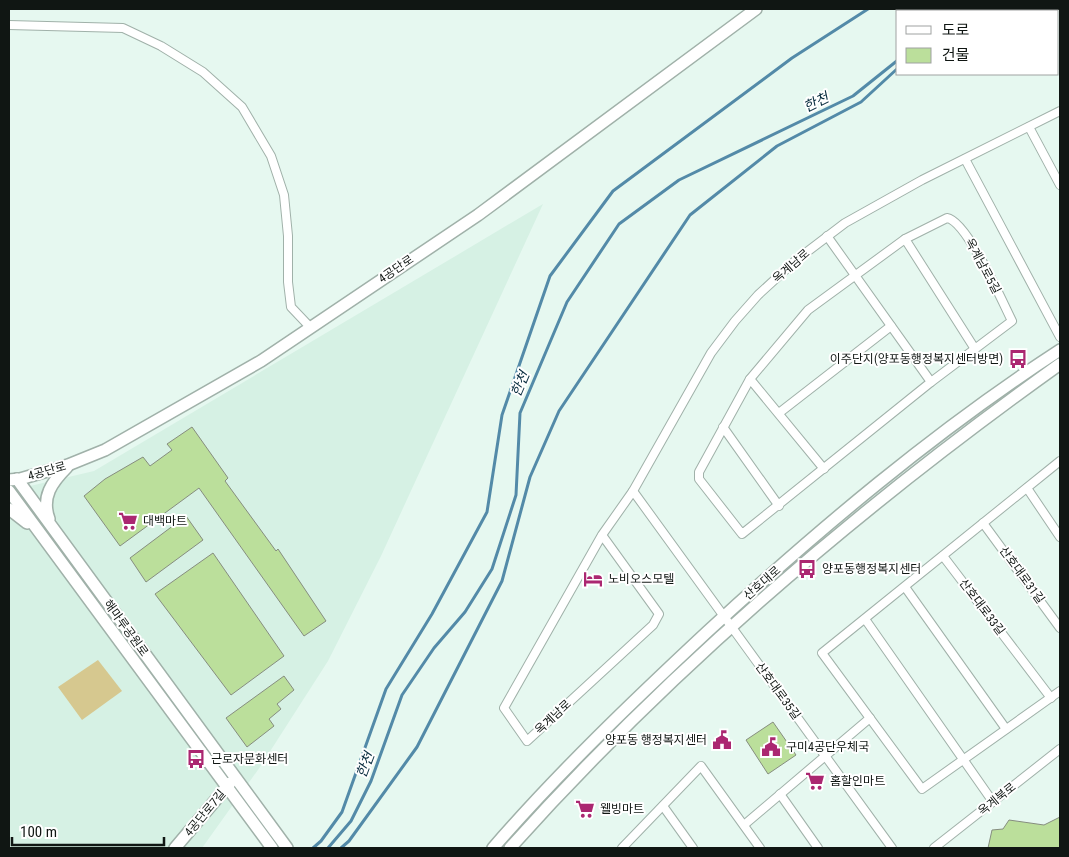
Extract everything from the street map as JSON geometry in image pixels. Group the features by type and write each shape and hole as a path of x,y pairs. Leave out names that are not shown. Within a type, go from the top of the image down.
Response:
{"street":[{"name":"4공단로","path":"13,480 68,465 106,450 261,361 494,204 756,9"},
{"path":"9,25 123,28 161,46 203,72 242,107 271,156 284,196 291,307 310,327"},
{"name":"옥계남로","path":"602,535 659,614 653,624 527,741 504,708 602,535 633,491 711,353 735,321 795,261 827,236 886,199 1060,112"},
{"path":"1029,127 1060,186"},
{"path":"965,160 1060,336"},
{"name":"옥계남로5길","path":"947,218 957,223 968,236 1012,321 931,382 742,534 699,479 698,472 702,462 750,379 808,310 905,239 947,218"},
{"path":"827,236 931,382"},
{"path":"905,239 975,349"},
{"path":"779,413 891,326"},
{"name":"산호대로","path":"510,848 601,750 727,621 925,446 981,403 1060,350"},
{"name":"산호대로","path":"492,848 653,682 893,488 1060,364"},
{"path":"750,379 824,469"},
{"path":"723,426 779,506"},
{"path":"1060,461 822,653 922,789 1060,691"},
{"path":"52,527 46,511 46,499 56,478 68,465"},
{"name":"해마루공원로","path":"13,480 52,527 287,848"},
{"path":"1026,488 1060,537"},
{"name":"해마루공원로","path":"9,491 272,848"},
{"path":"633,491 727,621"},
{"path":"9,508 40,533"},
{"name":"산호대로31길","path":"984,523 1060,628"},
{"name":"산호대로33길","path":"943,556 1050,698"},
{"path":"904,587 1006,729"},
{"path":"865,619 993,802"},
{"name":"산호대로35길","path":"727,621 892,848"},
{"path":"744,824 870,718"},
{"name":"옥계북로","path":"934,848 1060,748"},
{"path":"622,848 701,766 760,848"},
{"name":"4공단로7길","path":"175,848 235,777"},
{"path":"780,794 818,848"},
{"path":"663,806 693,848"},
{"path":"629,840 635,848"}],"shaded area":[{"path":"543,204 381,556 328,661 260,767 202,848 9,848 9,491 94,471"},
{"path":"98,660 122,691 82,720 58,687"}],"building":[{"path":"192,427 228,478 225,481 276,551 278,549 326,621 304,636 199,488 120,546 84,496 105,479 143,457 150,466 172,450 167,444"},
{"path":"186,516 203,540 146,582 130,558"},
{"path":"213,553 284,656 231,695 155,594"},
{"path":"284,676 294,690 277,704 281,709 269,719 274,726 247,747 226,718"},
{"name":"구미4공단우체국","path":"773,722 796,755 768,774 746,740"},
{"path":"1060,817 1060,848 988,848 992,830 1003,829 1009,820 1044,825"}],"waterway":[{"path":"313,848 321,841 342,812 386,689 432,614 487,512 502,415 550,276 613,191 792,58 868,9"},
{"path":"966,10 974,9"},
{"name":"한천","path":"328,848 351,821 371,781 402,695 434,648 465,612 492,569 516,495 520,413 567,302 619,224 679,180 853,96 896,62"},
{"path":"341,848 349,841 417,747 502,581 530,477 559,411 690,215 777,146 861,102 896,70"}],"place":[{"name":"이주단지(양포동행정복지센터방면)","path":"1018,359"},
{"name":"대백마트","path":"128,521"},
{"name":"양포동행정복지센터","path":"807,569"},
{"name":"노비오스모텔","path":"593,579"},
{"name":"양포동 행정복지센터","path":"722,740"},
{"name":"구미4공단우체국","path":"771,747"},
{"name":"근로자문화센터","path":"196,759"},
{"name":"홈할인마트","path":"815,781"},
{"name":"웰빙마트","path":"585,809"}]}
